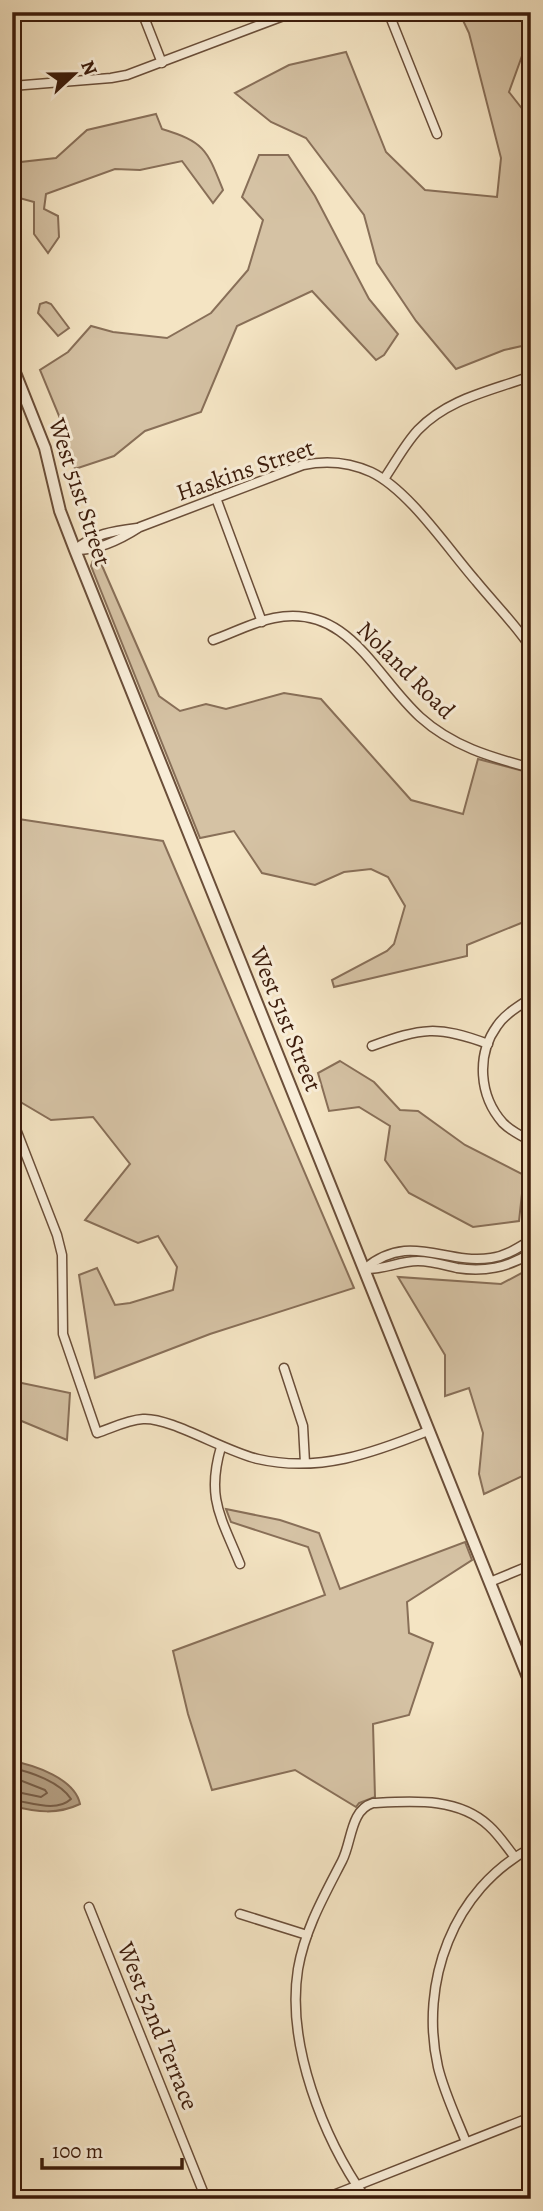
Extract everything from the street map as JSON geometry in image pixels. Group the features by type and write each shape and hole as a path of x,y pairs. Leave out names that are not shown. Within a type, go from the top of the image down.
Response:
{"street":[{"path":"142,12 162,63"},
{"path":"391,12 391,19 437,134"},
{"path":"12,86 111,78 162,63 290,13"},
{"name":"West 51st Street","path":"12,365 41,436 60,512 531,1685"},
{"path":"384,480 417,431 434,416 464,399 531,376"},
{"name":"Haskins Street","path":"75,550 86,540 108,531 139,527 303,465 326,461 361,468 384,480 410,503 531,648"},
{"path":"216,498 262,622"},
{"name":"Noland Road","path":"213,640 262,622 296,616 329,624 355,643 405,703 438,732 472,751 531,768"},
{"path":"531,998 507,1014 497,1026 482,1064 486,1094 503,1123 531,1141"},
{"path":"372,1046 414,1032 431,1030 456,1033 488,1044"},
{"path":"12,1119 57,1235 62,1255 63,1334 97,1433 134,1420 155,1420 221,1447 259,1459 330,1463 358,1457 428,1431"},
{"path":"364,1269 376,1260 405,1251 432,1251 488,1258 506,1254 531,1240"},
{"path":"364,1269 380,1270 417,1261 474,1270 501,1267 531,1253"},
{"path":"474,1270 475,1258"},
{"path":"284,1368 303,1426 305,1463"},
{"path":"221,1447 213,1476 213,1488 221,1517 240,1564"},
{"path":"489,1582 531,1565"},
{"path":"366,2199 344,2167 309,2081 299,2043 296,1987 307,1935 317,1907 348,1848 357,1814 363,1807 373,1803 435,1802 468,1811 489,1826 514,1856"},
{"path":"466,2142 438,2068 432,2020 437,1975 449,1937 468,1904 483,1884 514,1856 531,1848"},
{"name":"West 52nd Terrace","path":"89,1907 206,2199"},
{"path":"240,1914 307,1935"},
{"path":"323,2199 531,2117"}],"shaded area":[{"path":"459,12 519,12 531,20 531,31 509,92 531,120 531,344 504,350 456,369 416,321 377,263 364,215 306,138 271,122 235,93 289,65 346,52 386,152 425,190 497,197 501,158 469,33"},
{"path":"156,114 162,129 187,138 203,149 223,190 213,203 182,161 140,170 115,169 46,194 44,209 58,216 59,237 48,253 34,234 34,202 12,196 12,163 56,158 87,130"},
{"path":"259,155 288,155 315,196 369,299 398,334 384,355 376,360 312,291 237,326 201,412 145,431 114,456 75,469 62,423 40,370 68,352 91,326 113,332 167,338 211,313 248,270 263,220 242,197"},
{"path":"40,304 51,304 69,328 58,336 38,313"},
{"path":"96,552 159,696 180,711 206,704 226,709 284,693 321,699 411,800 463,814 478,759 531,773 531,919 467,945 467,956 334,987 332,980 387,951 394,944 405,906 388,877 371,869 344,872 315,885 262,873 234,831 200,838 91,566"},
{"path":"12,818 163,841 354,1288 210,1334 95,1378 79,1275 97,1268 115,1305 173,1290 177,1267 158,1236 138,1243 85,1220 130,1164 93,1117 51,1120 12,1097"},
{"path":"340,1061 374,1082 400,1110 418,1111 465,1145 524,1175 519,1221 473,1227 409,1193 385,1160 390,1126 359,1107 329,1111 318,1073"},
{"path":"531,1268 531,1472 484,1494 479,1474 483,1433 469,1388 445,1396 445,1355 398,1277 501,1284"},
{"path":"12,1381 70,1393 67,1440 12,1417"},
{"path":"226,1509 280,1520 319,1533 340,1589 465,1542 472,1560 407,1602 409,1633 433,1643 409,1715 373,1724 375,1797 359,1803 356,1807 295,1770 212,1790 188,1714 173,1651 325,1595 308,1547 231,1522"}],"water":[{"path":"12,1761 32,1766 62,1780 77,1795 80,1804 63,1810 47,1811 12,1806"}]}
